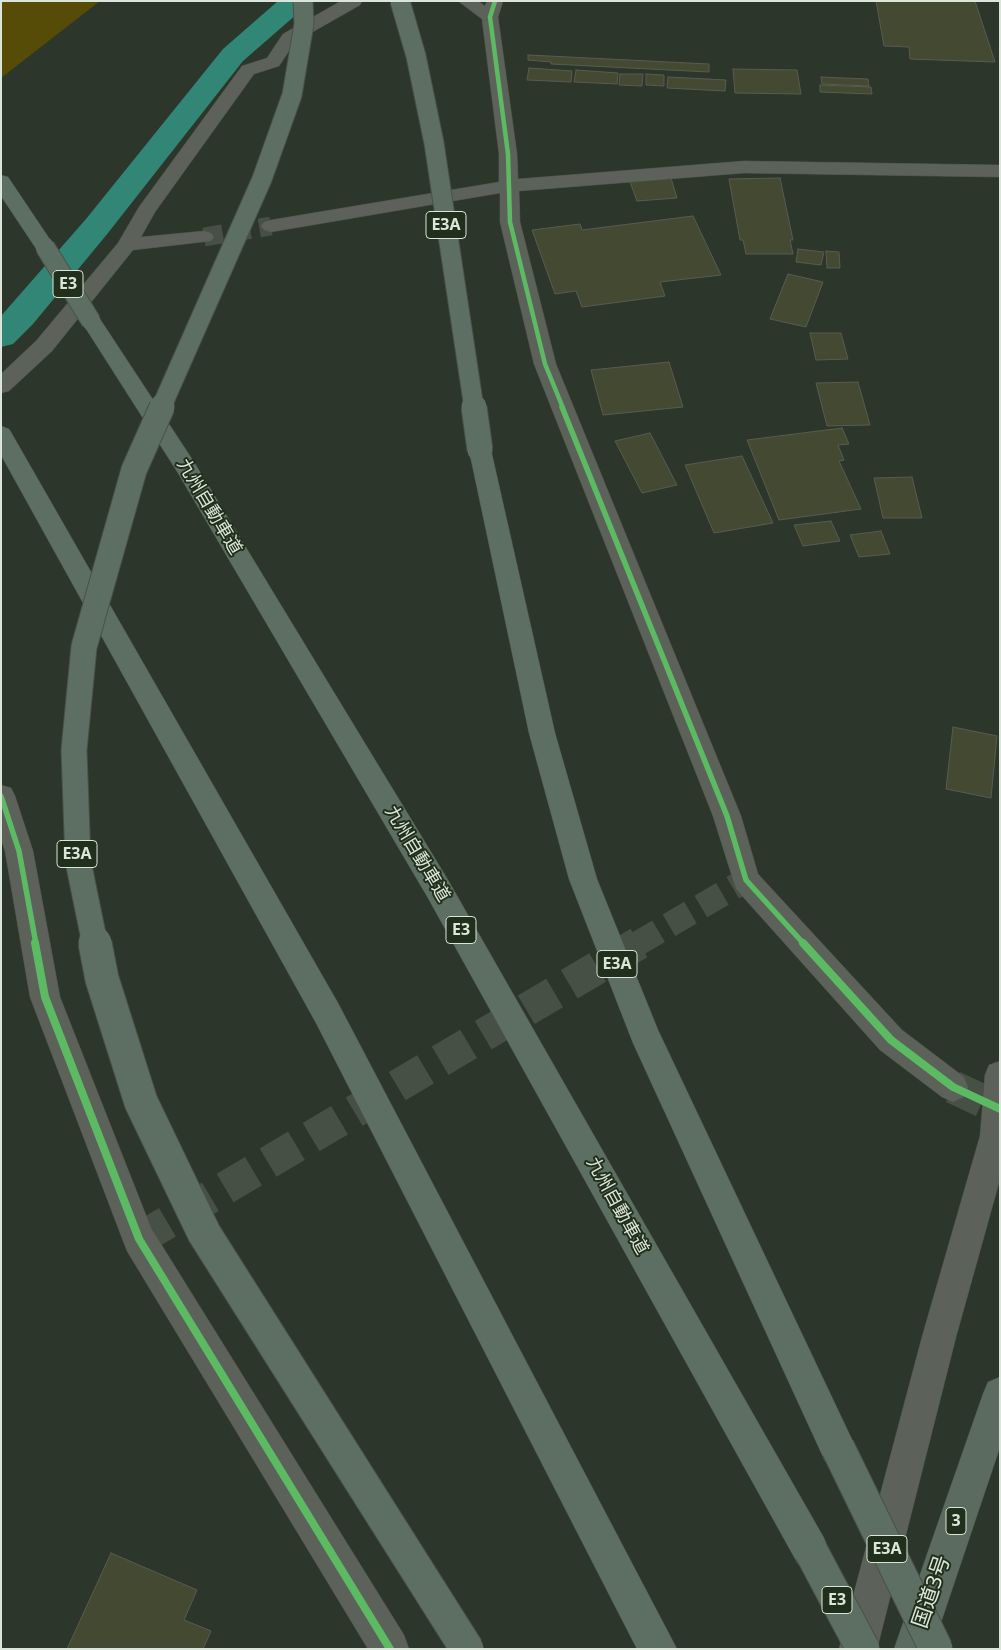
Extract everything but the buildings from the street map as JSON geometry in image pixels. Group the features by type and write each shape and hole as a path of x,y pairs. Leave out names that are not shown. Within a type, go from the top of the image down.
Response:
{"highway":[{"name":"E3A","path":"303,1 304,24 292,95 262,179 134,470 84,647 74,750 78,860 102,978 141,1102 204,1234 467,1649"},
{"name":"E3A","path":"400,1 416,56 434,143 480,450 542,733 583,879 644,1033 838,1448 936,1649"},
{"name":"九州自動車道","path":"1,181 186,468 438,889 811,1551 863,1649"},
{"path":"1,434 327,1013 658,1649"},
{"name":"国道3号","path":"913,1649 1000,1394"}],"street":[{"path":"1,386 44,346 127,245 146,211 248,70 273,62 289,38 354,1"},
{"path":"466,1 493,9 508,154 510,222 545,364 727,816 746,880 891,1040 953,1088"},
{"path":"271,226 509,186 744,167 1000,171"},
{"path":"127,245 204,237"},
{"path":"1,796 19,851 44,997 139,1239 390,1649"},
{"path":"858,1649 939,1337 996,1136 1000,1075"}],"shaded area":[{"path":"1,1 100,1 1,78"}],"waterway":[{"path":"1,336 21,316 97,226 233,55 295,1"}],"tunnel":[{"path":"204,237 271,226"},
{"path":"637,944 746,880"},
{"path":"139,1239 639,943"},
{"path":"953,1087 1000,1109"}],"cycle path":[{"path":"495,1 490,17 508,154 510,222 545,364 727,816 746,880 891,1040 953,1087 1000,1109"},
{"path":"1,796 19,851 45,997 139,1239 390,1649"}]}
